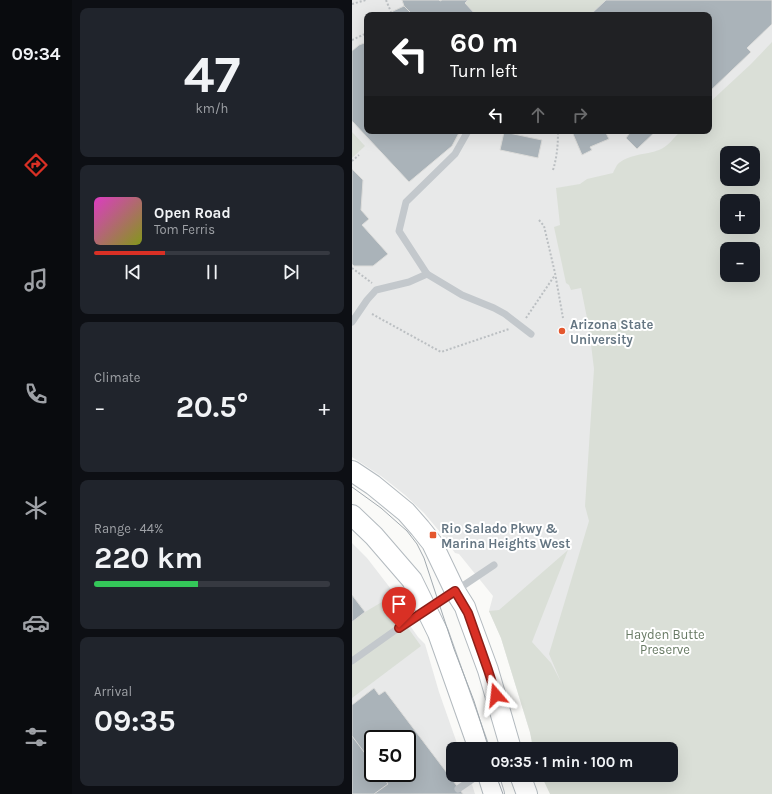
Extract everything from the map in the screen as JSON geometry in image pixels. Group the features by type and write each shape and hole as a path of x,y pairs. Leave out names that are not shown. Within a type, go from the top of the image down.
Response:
{"main road":[{"path":"352,471 406,512 432,543 455,591 468,613 488,670 509,742"},
{"path":"352,514 374,536 412,580 438,633 476,742"},
{"path":"490,782 494,794"},
{"path":"520,782 521,794"},
{"path":"522,782 527,794"}],"lane":[{"path":"466,134 455,154 406,202 399,231 427,274 462,295 505,314 531,334"},
{"path":"352,322 376,290 408,282 427,274"},
{"path":"352,661 411,619 494,566"},
{"path":"458,788 468,782"}],"path":[{"path":"352,4 366,0"},
{"path":"386,0 390,12"},
{"path":"352,40 364,34"},
{"path":"553,170 558,146 558,134"},
{"path":"352,161 359,155"},
{"path":"539,220 544,226 563,318"},
{"path":"352,273 353,269 380,289"},
{"path":"372,314 441,352 523,323 555,275"}],"shaded area":[{"name":"Arizona State University","path":"352,0 772,0 772,387 540,742 533,742 501,638 489,611 493,596 459,554 455,553 424,513 405,495 381,476 352,457"},
{"path":"352,543 367,558 394,593 392,600 418,637 425,644 439,692 457,742 446,742 446,782 471,782 475,794 352,794"}],"green space":[{"path":"402,0 772,0 747,48 751,52 712,89 712,12 410,12 404,6"},
{"name":"Hayden Butte Preserve","path":"772,42 772,794 550,794 544,782 678,782 678,742 532,742 501,638 489,611 499,610 568,550 532,642 551,663 561,682 549,654 589,521 585,506 594,369 589,328 581,288 571,290 569,285 566,283 554,227 560,225 556,188 580,184 587,179 613,173 621,161 662,149 678,134 712,134 712,100"},
{"path":"352,132 365,146 352,158"},
{"path":"387,599 421,646 352,698 352,622 365,612"}],"building":[{"path":"402,0 468,0 465,3 473,12 410,12 404,6"},
{"path":"606,0 772,0 772,24 747,48 751,52 712,89 712,12 593,12"},
{"path":"404,6 410,12 391,12"},
{"path":"364,43 364,134 352,121 352,51"},
{"path":"364,134 458,134 452,146 409,182"},
{"path":"504,134 514,134 542,140 538,158 500,150"},
{"path":"573,134 606,134 609,139 590,147 592,150 582,155"},
{"path":"629,134 653,134 637,149 626,138"},
{"path":"352,169 363,180 361,210 369,219 362,225 388,254 373,266 354,266 352,264"},
{"path":"352,595 365,612 352,622"},
{"path":"374,688 379,695 385,691 415,730 364,730 364,782 416,782 416,732 446,772 446,782 454,782 463,794 352,794 352,705"},
{"path":"352,736 364,752 364,782 387,782 388,784 374,794 352,794"}],"tram line":[{"path":"352,487 381,508 407,531 417,544 424,558 487,742"},
{"path":"499,782 503,794"}],"place":[{"name":"Arizona State University","path":"562,331"},
{"name":"Rio Salado Pkwy & Marina Heights West","path":"433,535"}],"route":[{"path":"399,628 455,591 468,613 496,695"}]}
